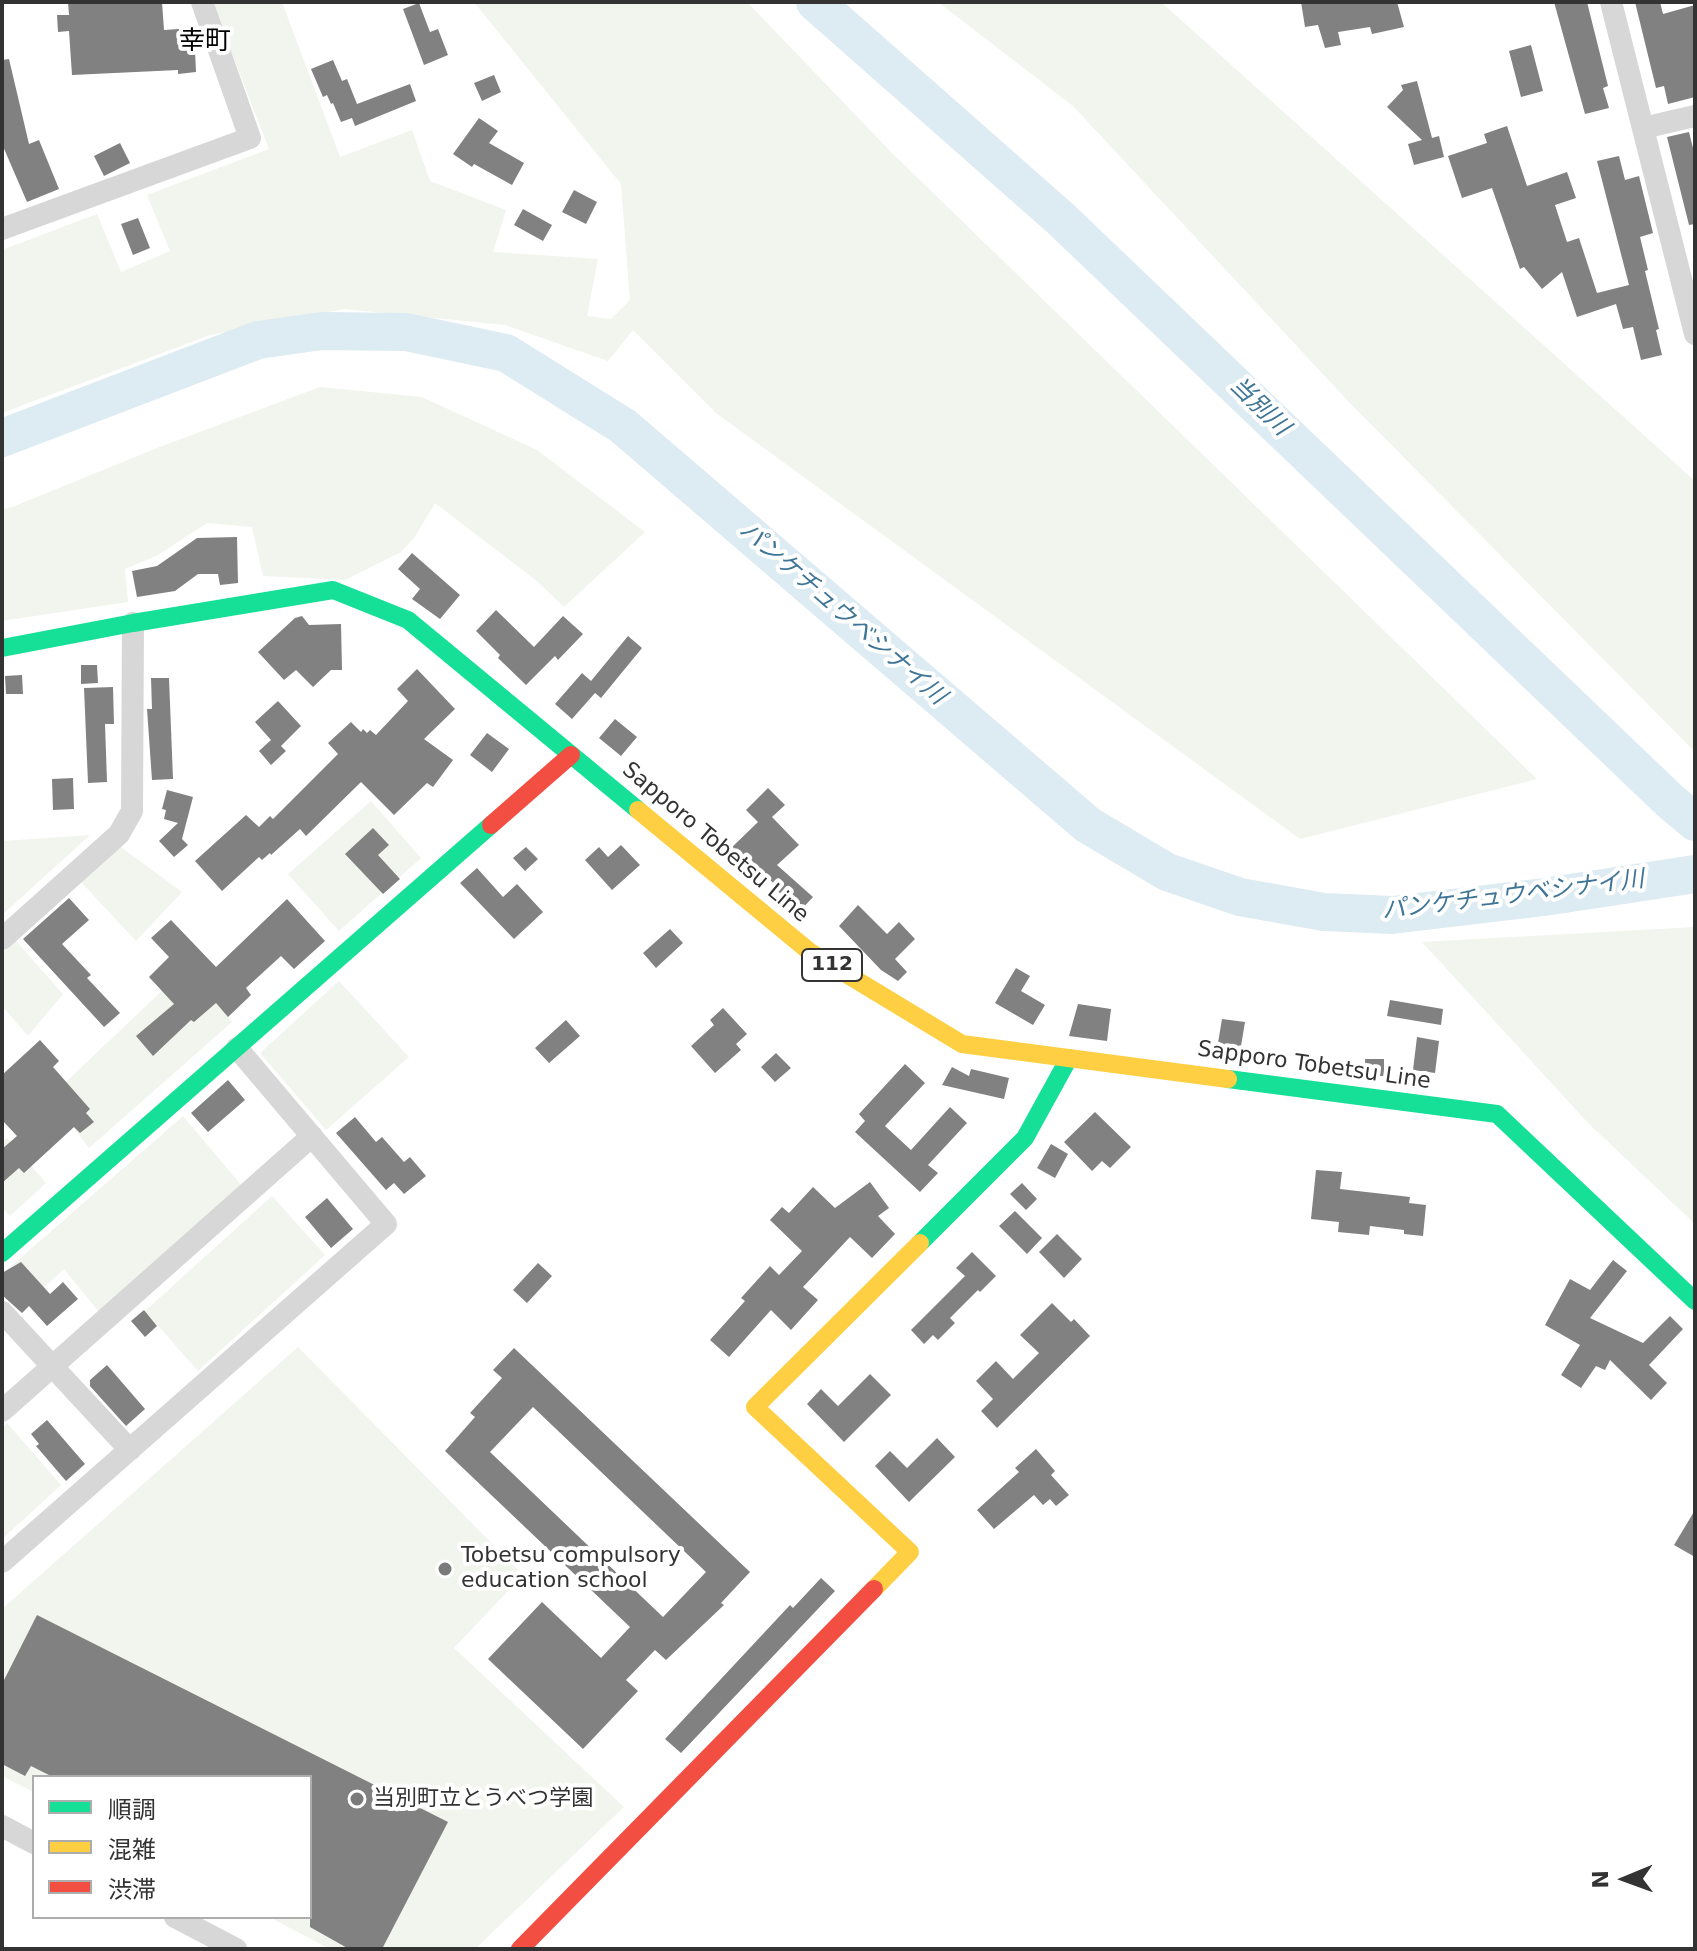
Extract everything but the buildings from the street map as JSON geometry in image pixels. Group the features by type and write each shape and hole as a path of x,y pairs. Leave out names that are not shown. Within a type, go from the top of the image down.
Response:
{"street":[{"path":"2,229 250,138 202,2"},
{"path":"1611,2 1695,334"},
{"path":"1643,128 1695,116"},
{"name":"Sapporo Tobetsu Line","path":"2,648 333,590 408,620 810,952 962,1044 1497,1114 1695,1301"},
{"path":"2,939 119,834 132,811 133,623"},
{"path":"2,1253 571,755"},
{"path":"2,1562 386,1224 237,1048"},
{"path":"520,1949 910,1552 755,1407 1025,1138 1069,1058"},
{"path":"2,1411 312,1136"},
{"path":"2,1312 130,1450"},
{"path":"2,1826 32,1842"},
{"path":"179,1919 236,1949"}],"shaded area":[{"path":"212,2 282,2 340,157 412,130 430,181 506,210 493,252 598,259 587,316 611,319 630,300 621,184 474,2 747,2 892,153 1537,779 1300,839 716,413 633,330 608,361 505,325 344,309 210,335 2,413 2,250 97,214 121,272 170,251 147,195 269,149"},
{"path":"938,2 1161,2 1695,481 1695,752 1348,401 1073,106"},
{"path":"320,387 422,397 537,450 645,532 564,607 537,581 435,503 414,538 401,552 345,580 263,576 252,527 207,523 158,555 125,569 128,602 2,621 2,509"},
{"path":"371,801 421,858 339,931 288,874"},
{"path":"90,835 2,915 2,841"},
{"path":"118,845 182,892 136,941 79,880"},
{"path":"1695,927 1695,1224 1589,1124 1422,942"},
{"path":"15,940 63,994 28,1036 2,1006 2,952"},
{"path":"187,967 232,1022 89,1148 50,1097"},
{"path":"339,981 409,1057 326,1130 260,1053"},
{"path":"183,1116 242,1186 99,1312 64,1269 19,1310 2,1290 2,1274"},
{"path":"7,1138 46,1183 10,1216 2,1207 2,1142"},
{"path":"272,1196 325,1255 198,1371 145,1311"},
{"path":"298,1347 523,1575 454,1648 624,1807 475,1949 330,1949 273,1919 312,1919 312,1775 32,1775 32,1791 2,1776 2,1609"},
{"path":"7,1423 61,1485 2,1539 2,1428"}],"waterway":[{"name":"当別川","path":"815,2 1061,219 1695,822"},
{"name":"パンケチュウベシナイ川","path":"2,438 258,340 322,331 406,332 506,353 623,426 1088,825 1167,872 1240,897 1324,912 1392,915 1544,897 1695,874"}],"traffic: fast":[{"path":"2,648 333,590 408,620 638,810"},
{"path":"2,1253 491,825"},
{"path":"920,1243 1025,1138 1069,1058"},
{"path":"1228,1079 1497,1114 1695,1301"}],"traffic: slow":[{"path":"638,810 810,952 962,1044 1228,1079"},
{"path":"874,1589 910,1552 755,1407 920,1243"}],"traffic: jam":[{"path":"491,825 571,755"},
{"path":"520,1949 874,1589"}],"place":[{"name":"Tobetsu compulsory education school","path":"445,1569"},
{"name":"当別町立とうべつ学園","path":"357,1799"}],"district":[{"name":"幸町","path":"205,42"}]}
